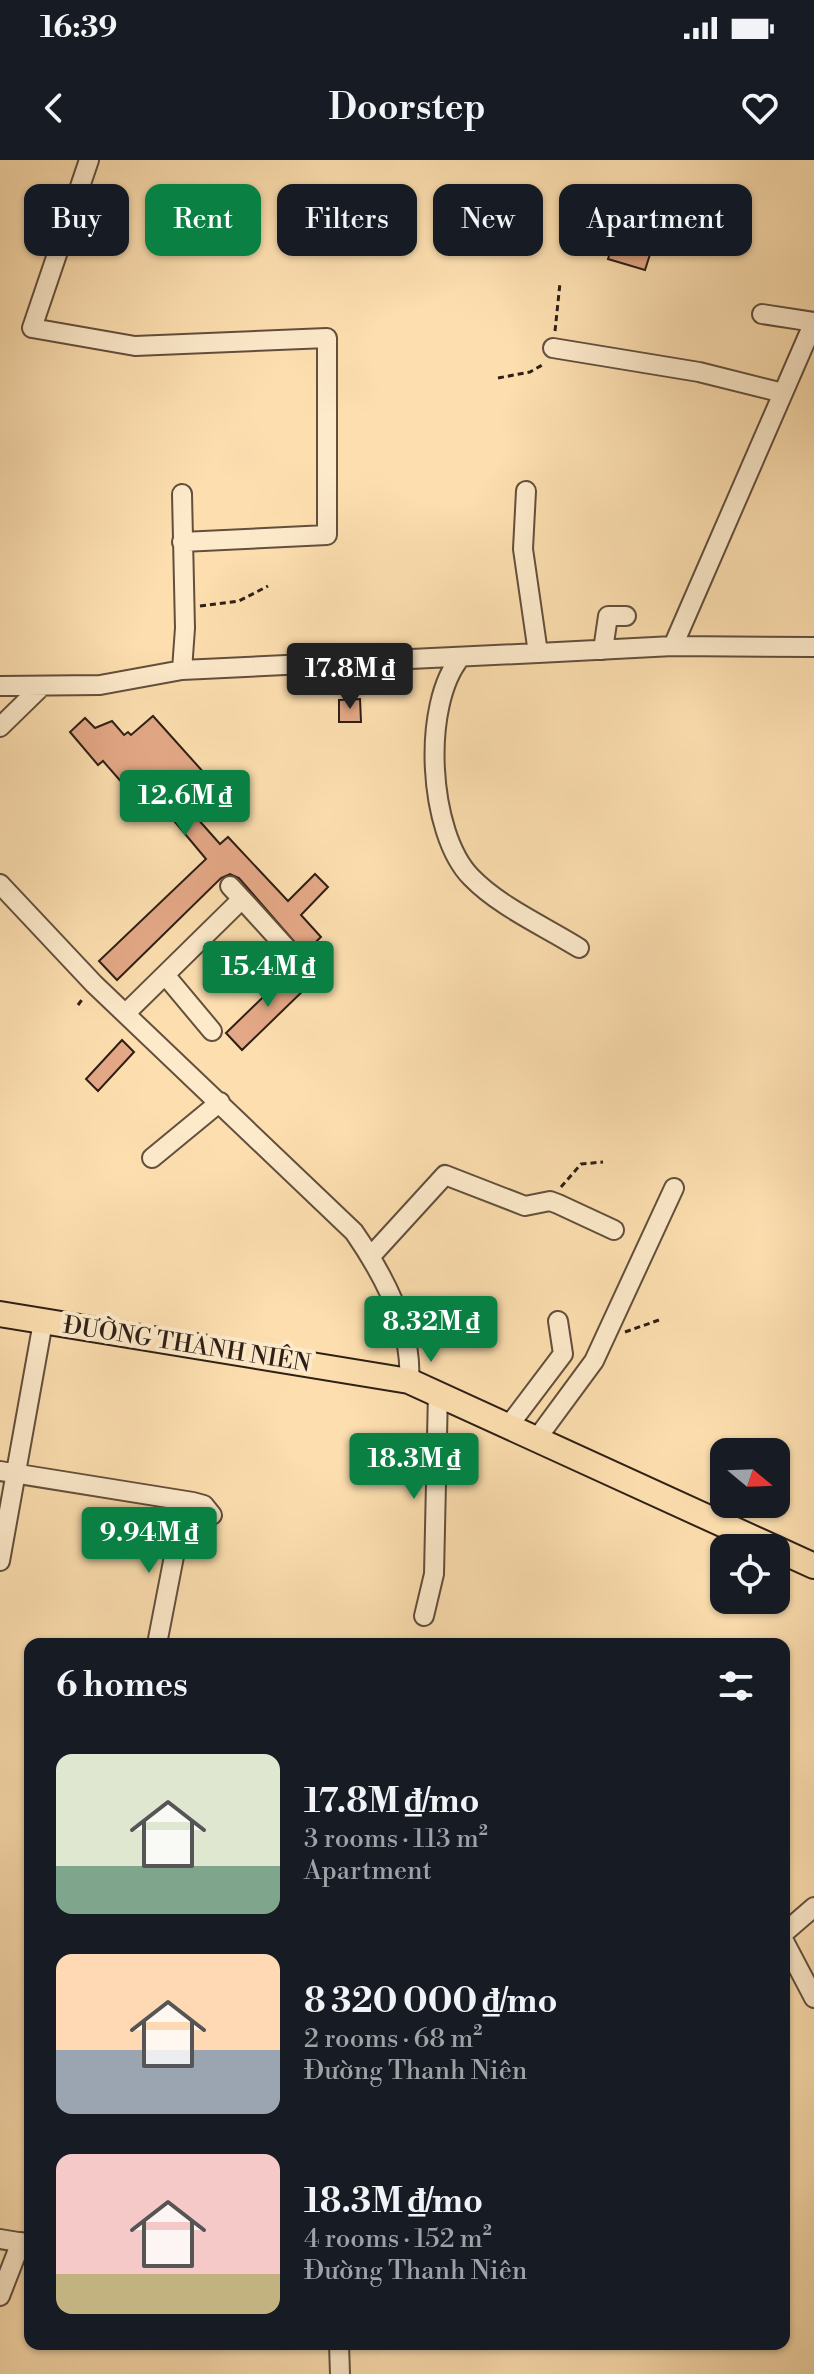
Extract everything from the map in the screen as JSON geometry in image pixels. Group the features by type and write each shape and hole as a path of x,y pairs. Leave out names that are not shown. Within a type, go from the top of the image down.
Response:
{"main road":[{"name":"ĐƯỜNG THANH NIÊN","path":"0,1314 409,1381 510,1424 814,1566"}],"street":[{"path":"89,160 32,328 135,346 327,338 327,535 182,542"},
{"path":"673,646 814,322 762,314"},
{"path":"553,348 699,372 783,393"},
{"path":"795,365 814,370"},
{"path":"526,491 523,549 538,653"},
{"path":"182,494 182,670"},
{"path":"603,650 608,616 626,616"},
{"path":"0,686 100,685 182,670 673,646 814,647"},
{"path":"461,657 451,669 440,698 436,723 438,790 452,849 469,875 489,893 579,948"},
{"path":"0,727 42,686"},
{"path":"0,884 56,947 354,1232 371,1256 409,1343 409,1381"},
{"path":"127,1012 166,976 236,892 292,954"},
{"path":"166,976 212,1031"},
{"path":"152,1158 220,1102"},
{"path":"371,1256 445,1175 525,1206 550,1201 614,1230"},
{"path":"538,1437 594,1361 674,1188"},
{"path":"510,1424 563,1354 558,1321"},
{"path":"0,1561 7,1473 43,1322"},
{"path":"424,1616 434,1574 438,1392"},
{"path":"7,1473 204,1505 212,1515"},
{"path":"158,1638 183,1510 180,1502"},
{"path":"790,1928 814,1907"},
{"path":"790,1952 814,1998"},
{"path":"0,2239 24,2243"},
{"path":"0,2296 24,2245"},
{"path":"339,2350 340,2374"}],"path":[{"path":"183,611 239,601 268,586"},
{"path":"550,1201 581,1164 603,1162"},
{"path":"608,1334 635,1331 659,1320"}],"building":[{"path":"609,256 649,256 645,270 608,259"},
{"path":"360,699 361,722 339,722 339,700"},
{"path":"153,716 214,784 188,808 220,844 228,837 288,901 315,874 328,887 301,915 321,937 304,953 239,878 230,874 221,878 117,980 99,961 206,859 135,774 124,785 103,761 98,765 70,732 85,718 95,728 112,721 124,735 128,732 131,735"},
{"path":"293,968 309,985 242,1050 226,1033"},
{"path":"122,1040 134,1052 98,1091 86,1079"}]}
